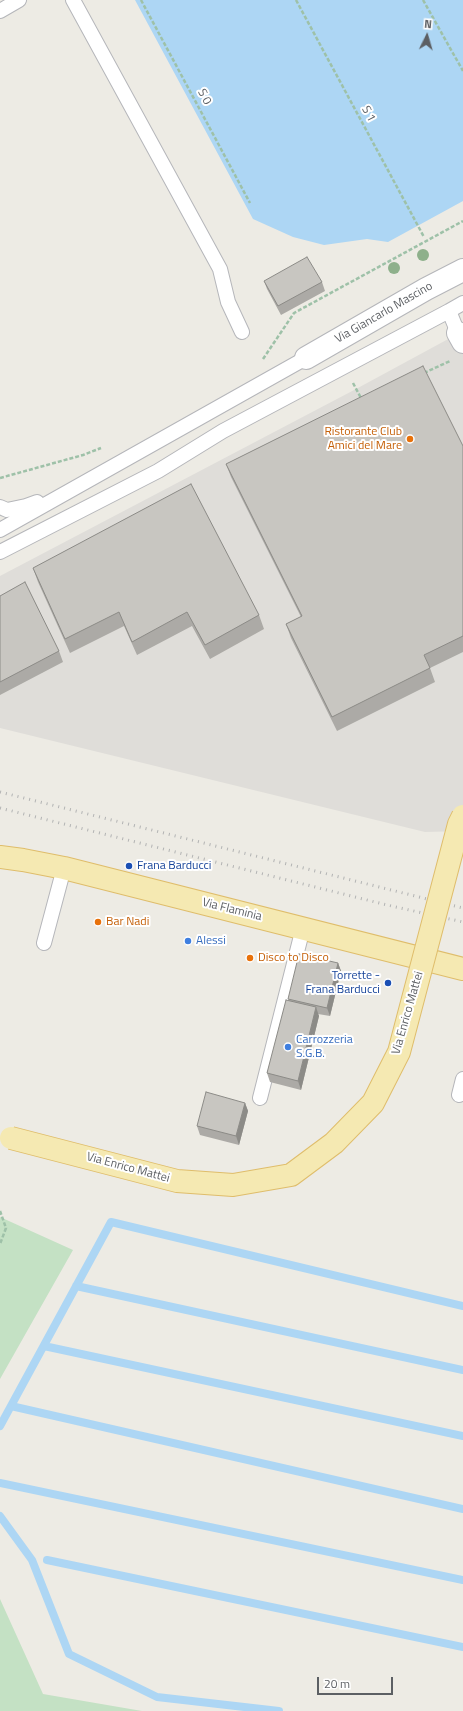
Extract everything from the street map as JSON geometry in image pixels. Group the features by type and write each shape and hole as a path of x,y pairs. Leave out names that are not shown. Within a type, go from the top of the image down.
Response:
{"main road":[{"name":"Via Enrico Mattei","path":"4,1135 177,1181 233,1185 290,1175 334,1143 373,1103 399,1052 459,824 463,816"},
{"name":"Via Flaminia","path":"0,857 64,868 463,968"}],"street":[{"name":"Via Giancarlo Mascino","path":"306,358 426,289 463,270"}],"lane":[{"path":"0,10 19,0"},
{"path":"73,0 220,269 228,302 242,332"},
{"path":"0,552 158,471 223,431 449,311 463,302"},
{"path":"449,311 458,345"},
{"path":"0,530 306,358"},
{"path":"0,507 7,510 26,506 79,486"},
{"path":"44,943 64,868"},
{"path":"260,1098 303,928"},
{"path":"459,1095 463,1079"}],"path":[{"name":"S 0","path":"141,0 250,203"},
{"name":"S 1","path":"296,0 424,237"},
{"path":"423,0 463,71"},
{"path":"260,363 294,313 463,221"},
{"path":"422,368 425,374 458,345"},
{"path":"0,478 83,455 104,447"},
{"path":"0,1211 6,1228 0,1244"}],"shaded area":[{"path":"463,331 463,831 425,832 0,728 0,576 356,389"}],"green space":[{"path":"0,1217 73,1250 0,1379"},
{"path":"0,1599 43,1694 142,1711 0,1711"}],"water":[{"path":"135,0 463,0 463,201 388,242 367,239 324,245 293,237 253,219"}],"building":[{"path":"307,257 322,282 278,306 264,281"},
{"path":"423,366 463,446 463,636 424,655 430,668 332,717 286,624 302,616 226,464"},
{"path":"191,484 259,615 205,645 187,612 132,642 119,612 65,639 33,568"},
{"path":"25,582 59,651 0,682 0,596"},
{"path":"299,954 338,963 327,1008 288,999"},
{"path":"286,1000 316,1007 298,1081 267,1073"},
{"path":"206,1092 245,1103 236,1136 197,1126"}],"waterway":[{"path":"0,1426 111,1222 463,1306"},
{"path":"76,1286 463,1370"},
{"path":"44,1346 463,1436"},
{"path":"11,1406 463,1509"},
{"path":"0,1483 463,1580"},
{"path":"0,1516 32,1560 69,1654 157,1697 279,1711"},
{"path":"47,1560 463,1647"}],"railway":[{"path":"0,792 463,908"},
{"path":"0,808 387,905 463,922"}],"place":[{"name":"Ristorante Club Amici del Mare","path":"410,439"},
{"name":"Frana Barducci","path":"129,866"},
{"name":"Bar Nadi","path":"98,922"},
{"name":"Alessi","path":"188,941"},
{"name":"Disco to Disco","path":"250,958"},
{"name":"Torrette - Frana Barducci","path":"388,983"},
{"name":"Carrozzeria S.G.B.","path":"288,1047"}]}
